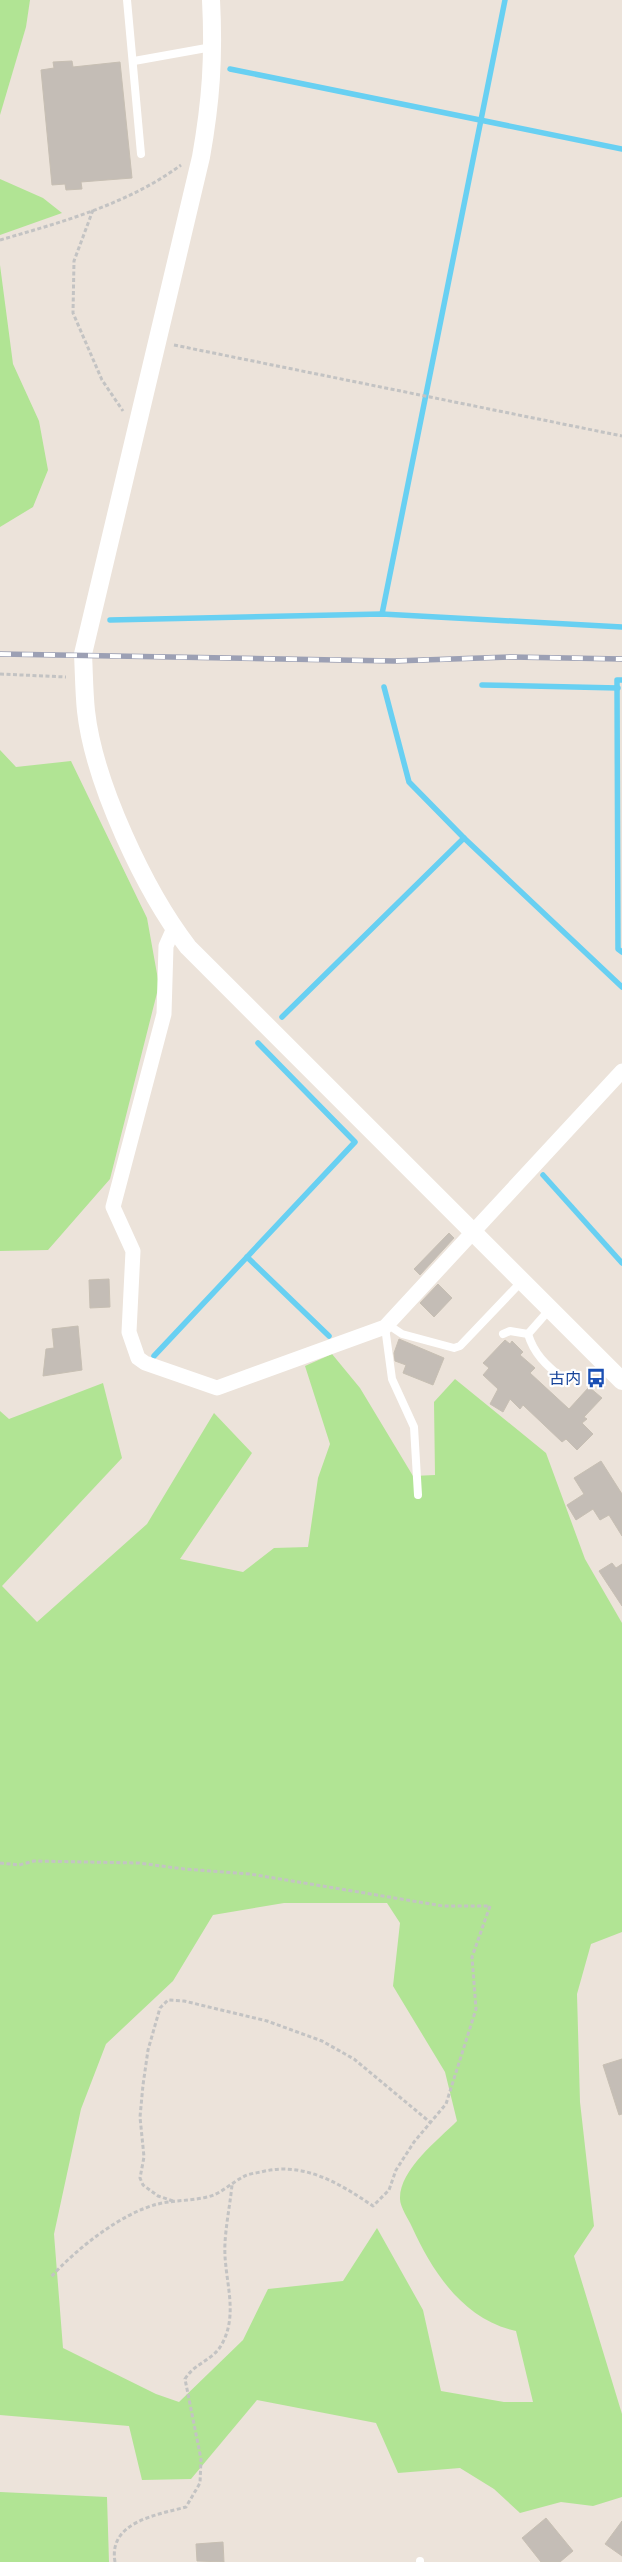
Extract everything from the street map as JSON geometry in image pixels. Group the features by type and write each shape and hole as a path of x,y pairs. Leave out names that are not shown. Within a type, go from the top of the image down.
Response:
{"street":[{"path":"211,0 214,46 209,110 201,157 83,654 86,713 100,768 120,824 141,870 174,928 188,947 622,1380"},
{"path":"174,928 166,946 164,1014 113,1207 133,1251 129,1332 131,1344 138,1358 145,1363 217,1388 386,1325 622,1071"}],"lane":[{"path":"128,0 141,154"},
{"path":"134,61 214,46"},
{"path":"386,1325 402,1334 454,1348 460,1346 523,1280"},
{"path":"528,1334 551,1308"},
{"path":"386,1325 392,1379 414,1426 418,1495"},
{"path":"502,1334 510,1331 528,1334"},
{"path":"528,1334 542,1362 562,1378"}],"path":[{"path":"0,240 93,210 140,190 162,179 181,165 201,157"},
{"path":"93,210 74,261 72,313 102,380 136,428"},
{"path":"156,342 622,436"},
{"path":"0,674 84,677"},
{"path":"0,1863 19,1865 34,1862 139,1863 184,1869 250,1874 443,1906 490,1906 472,1957 476,2009 446,2104 414,2142 396,2170 389,2190 373,2206 314,2172 271,2169 243,2176 232,2186 207,2197 156,2204 99,2234 67,2258 50,2278"},
{"path":"174,2201 158,2196 144,2185 140,2178 144,2157 140,2116 148,2050 160,2008 168,2000 184,2001 266,2021 322,2040 354,2060 431,2123"},
{"path":"115,2562 113,2550 120,2535 131,2525 186,2507 200,2483 201,2459 185,2378 189,2371 212,2358 223,2342 231,2319 225,2244 232,2186"}],"green space":[{"path":"0,0 30,0 26,27 0,115"},
{"path":"0,179 43,198 62,213 0,235"},
{"path":"0,265 13,364 39,421 48,470 33,507 0,527"},
{"path":"0,750 16,767 71,761 147,918 159,985 110,1179 48,1250 0,1251"},
{"path":"332,1354 360,1388 413,1476 435,1475 434,1402 455,1379 546,1453 585,1559 622,1623 622,1932 591,1944 577,1994 580,2102 594,2226 574,2256 622,2414 622,2497 593,2506 561,2502 520,2513 494,2489 460,2468 398,2473 376,2423 257,2400 191,2479 142,2480 129,2426 0,2415 0,1411 9,1419 103,1383 122,1458 2,1586 37,1622 147,1524 214,1413 252,1453 180,1559 243,1572 274,1548 308,1547 318,1478 330,1444 305,1366","holes":["284,1903 387,1903 400,1923 393,1986 445,2072 457,2121 430,2146 413,2167 401,2188 400,2202 420,2244 440,2277 452,2292 481,2317 516,2331 533,2402 504,2402 441,2391 423,2310 377,2228 343,2281 268,2289 243,2340 179,2402 156,2394 63,2348 54,2234 81,2109 106,2044 173,1981 213,1915"]},
{"path":"0,2492 107,2497 109,2562 0,2562"}],"building":[{"path":"72,61 73,67 120,62 132,178 81,182 82,189 66,190 65,184 52,185 41,70 54,68 53,62"},
{"path":"449,1233 454,1238 420,1275 414,1269"},
{"path":"109,1279 110,1307 90,1308 89,1280"},
{"path":"438,1284 452,1298 434,1317 420,1303"},
{"path":"78,1326 82,1370 43,1376 46,1349 54,1348 52,1329"},
{"path":"399,1339 444,1358 433,1385 403,1373 406,1365 395,1361 394,1353"},
{"path":"505,1340 510,1344 512,1341 523,1352 520,1355 535,1368 530,1373 569,1409 589,1387 602,1398 584,1417 587,1419 582,1423 593,1434 577,1450 566,1439 562,1442 523,1405 520,1409 510,1399 503,1412 490,1404 498,1389 483,1375 489,1368 483,1363"},
{"path":"601,1461 622,1494 622,1536 609,1515 600,1520 593,1509 576,1520 567,1505 584,1494 574,1478"},
{"path":"612,1563 616,1568 622,1564 622,1606 599,1571"},
{"path":"622,2059 622,2114 619,2115 603,2065"},
{"path":"546,2518 573,2551 560,2562 541,2562 522,2538"},
{"path":"622,2521 622,2556 605,2544"},
{"path":"223,2542 224,2562 197,2561 196,2544"}],"waterway":[{"path":"382,614 505,0"},
{"path":"230,69 622,149"},
{"path":"110,620 382,614 622,627"},
{"path":"622,680 617,680 618,949 622,952"},
{"path":"482,685 618,688"},
{"path":"384,687 409,782 464,838 622,987"},
{"path":"282,1017 464,838"},
{"path":"154,1356 355,1142 258,1043"},
{"path":"543,1175 622,1263"},
{"path":"247,1257 329,1336"}],"railway":[{"path":"0,654 394,661 511,657 622,659"}],"place":[{"name":"古内","path":"596,1378"}]}
